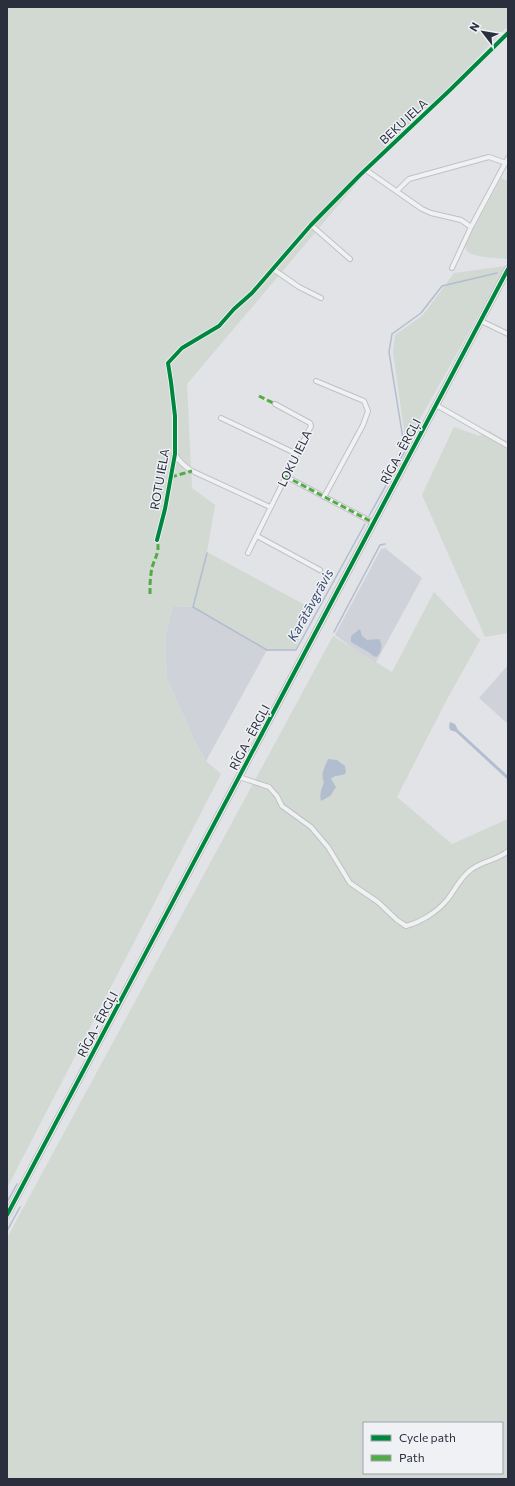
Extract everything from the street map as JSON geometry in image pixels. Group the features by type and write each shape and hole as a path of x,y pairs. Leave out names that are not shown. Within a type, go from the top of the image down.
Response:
{"main road":[{"name":"RĪGA - ĒRGĻI","path":"7,1215 508,269"}],"street":[{"name":"BEKU IELA","path":"273,269 311,225 508,33"},
{"path":"397,191 409,179 489,157 507,160 471,227 452,268"},
{"path":"366,170 422,209 431,213 460,220 471,227"},
{"path":"311,225 350,259"},
{"path":"273,269 299,287 321,298"},
{"name":"ROTU IELA","path":"157,540 165,509 175,454 175,422 172,382 168,363 182,348 213,331 219,326 234,309 252,293 273,269"},
{"path":"481,321 508,334"},
{"path":"316,381 364,401 368,411 363,425 324,497"},
{"name":"LOKU IELA","path":"248,553 310,426 310,423 275,404"},
{"path":"436,405 508,446"},
{"path":"221,418 297,454"},
{"name":"ROTU IELA","path":"175,454 184,466 192,471 270,507"},
{"path":"285,476 374,524"},
{"path":"257,536 320,570"},
{"path":"239,777 269,787 277,796 282,806 311,827 328,847 350,883 378,902 397,920 406,926 419,922 447,900 458,883 472,869 504,855 508,851"}],"shaded area":[{"path":"7,7 508,7 508,26 363,176 187,384 192,488 215,505 207,552 307,606 296,650 267,650 193,607 173,606 165,636 167,678 194,740 206,761 221,774 7,1188"},
{"path":"501,178 508,181 508,259 475,255 467,251 465,245"},
{"path":"506,266 406,444 393,352 395,335 423,315 454,273"},
{"path":"454,427 479,436 488,430 508,442 508,633 485,637 422,495"},
{"path":"385,548 422,578 375,664 335,635 381,549"},
{"path":"434,592 480,640 445,703 397,797 452,844 508,819 508,1479 7,1479 7,1238 333,636 392,672"},
{"path":"173,606 193,607 267,650 206,761 194,740 167,678 165,637"},
{"path":"508,665 508,724 479,698"}],"water":[{"path":"360,629 362,636 367,640 379,639 381,651 376,657 351,642 351,636"},
{"path":"450,722 455,724 458,730 508,776 508,780 456,732 450,730"},
{"path":"328,759 337,760 345,766 346,773 331,779 336,787 330,796 321,801 320,798 324,782 323,773"}],"waterway":[{"name":"Karātāvgrāvis","path":"369,516 405,451 389,352 392,334 421,313 442,286 497,273"},
{"name":"Karātāvgrāvis","path":"207,553 193,607 267,650 296,650 365,524"},
{"path":"334,632 380,545 385,544"},
{"path":"7,1202 17,1184"},
{"path":"7,1231 20,1207"}],"marked path":[{"path":"259,396 275,404"},
{"path":"171,477 192,471"},
{"path":"285,476 374,523"},
{"path":"150,594 152,569 158,549 157,540"}],"cycle path":[{"path":"157,540 165,509 175,454 175,416 168,363 182,348 219,326 234,309 252,293 311,225 360,175 508,33"},
{"path":"7,1215 508,269"}]}
